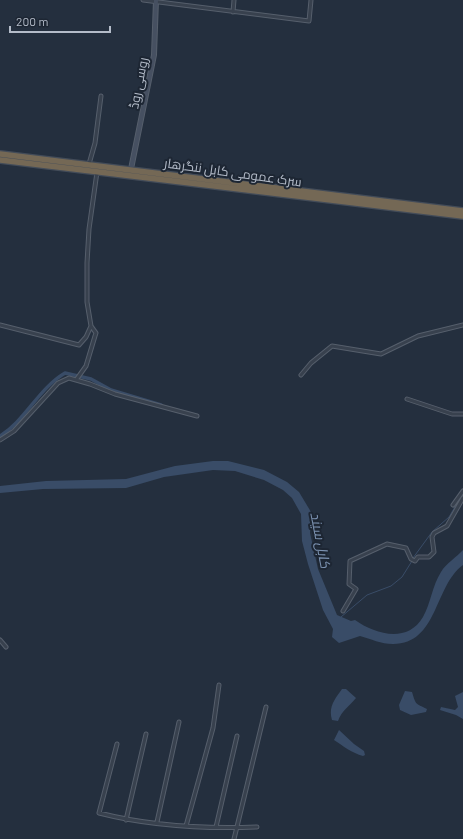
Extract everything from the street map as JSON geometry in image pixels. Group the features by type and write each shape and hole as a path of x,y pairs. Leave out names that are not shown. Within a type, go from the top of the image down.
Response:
{"highway":[{"name":"سرک عمومی کابل ننگرهار","path":"0,154 12,158 98,172 418,208 463,211"},
{"name":"سرک عمومی کابل ننگرهار","path":"0,160 12,158 89,164 358,201"},
{"name":"سرک عمومی کابل ننگرهار","path":"418,208 463,216"}],"main road":[{"name":"روسی روڈ","path":"131,170 154,55 156,1"}],"street":[{"path":"143,0 308,21 311,0"},
{"path":"233,12 234,0"},
{"path":"89,164 95,144 100,96"},
{"path":"76,380 90,357 96,336 94,329 91,326 87,302 87,263 89,229 98,172"},
{"path":"301,375 311,363 332,346 381,354 418,336 463,325"},
{"path":"0,326 79,345 86,337 91,326"},
{"path":"0,440 14,431 58,383 69,378 115,394 197,416"},
{"path":"407,400 452,414 463,414"},
{"path":"453,505 463,491"},
{"path":"343,611 356,589 349,584 350,561 387,544 406,548 411,558 415,561 418,557 429,557 434,552 432,537 434,533 447,526 463,498"},
{"path":"0,640 6,647"},
{"path":"186,826 213,728 220,685"},
{"path":"234,839 266,707"},
{"path":"157,822 179,722"},
{"path":"126,820 146,734"},
{"path":"216,827 237,736"},
{"path":"118,744 99,813 126,820 186,826 236,828 257,827"}],"water":[{"path":"213,461 228,461 264,470 287,482 299,492 311,512 310,533 318,569 337,615 351,621 355,620 372,629 390,634 400,634 408,631 423,617 438,577 443,569 463,550 463,565 454,574 446,586 427,625 419,635 408,641 393,644 360,636 339,643 332,637 333,629 323,610 308,564 302,541 301,514 292,498 283,490 264,480 235,471 213,470 164,477 126,488 43,489 0,493 0,486 46,481 126,479 175,466"},
{"path":"342,689 346,689 356,698 344,711 338,721 332,720 332,707"},
{"path":"405,691 412,692 415,702 427,709 426,712 411,715 400,710 399,705"},
{"path":"463,692 463,719 440,710 441,707 455,710 458,707 455,696"},
{"path":"339,730 364,751 365,755 363,756 355,753 334,740"}],"waterway":[{"path":"0,436 17,422 47,387 65,373 91,379 111,390 161,405"},
{"path":"413,558 432,532 449,517 462,495"},
{"path":"341,617 367,595 391,586 402,577 412,561"}],"water label":[{"name":"کابل سيند","path":"321,540"}]}
